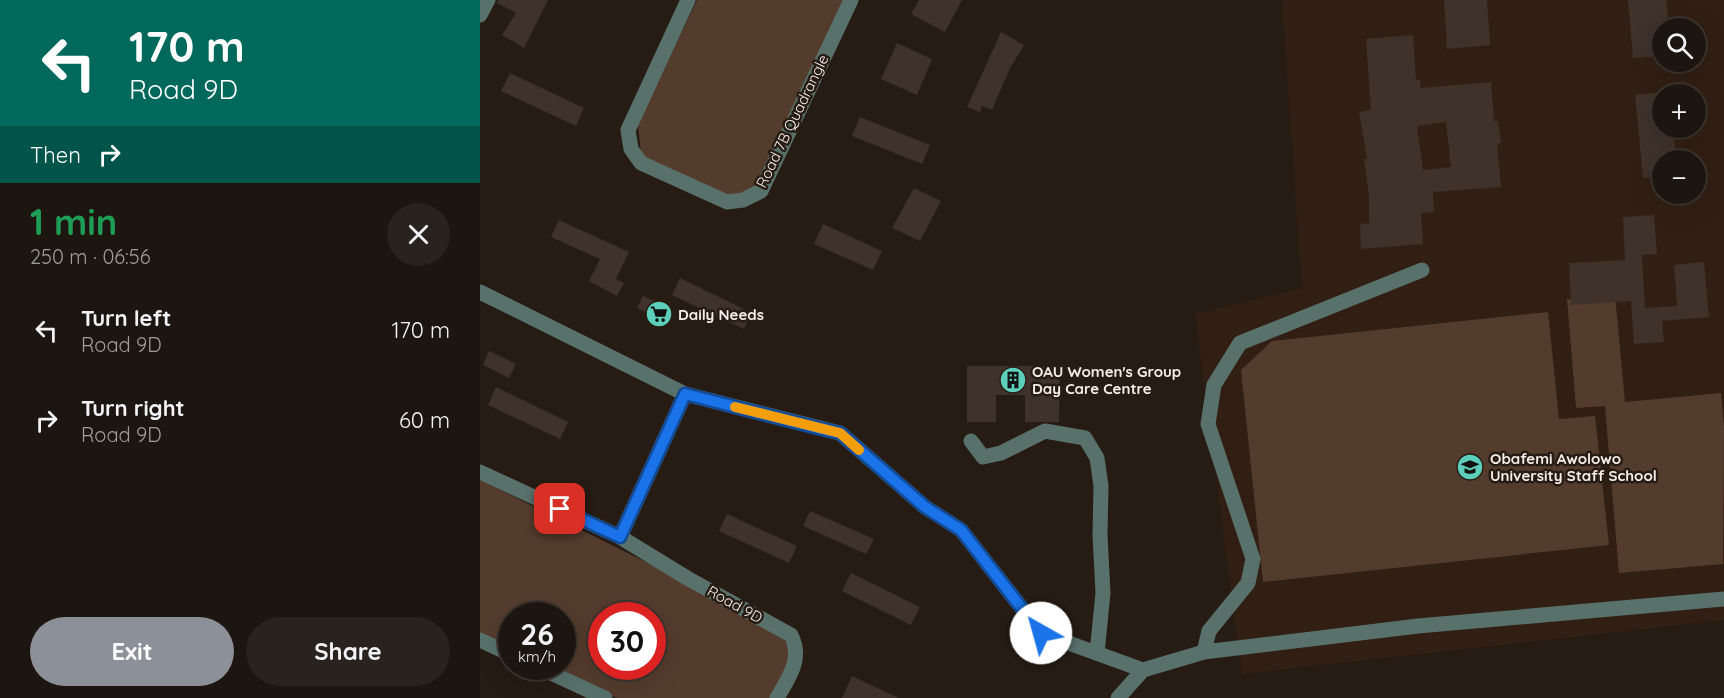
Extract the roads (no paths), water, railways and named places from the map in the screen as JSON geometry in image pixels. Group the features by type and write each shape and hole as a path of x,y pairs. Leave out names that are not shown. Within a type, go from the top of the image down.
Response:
{"street":[{"path":"480,15 488,0"},
{"name":"Road 7B Quadrangle","path":"688,0 628,130 631,149 641,163 727,202 743,200 761,191 851,0"},
{"path":"1204,652 1209,631 1248,582 1253,559 1208,424 1214,385 1240,342 1422,270"},
{"path":"480,292 685,394 840,433 925,507 961,530 1041,633 1143,670"},
{"path":"620,537 685,394"},
{"path":"971,441 983,457 1001,453 1045,431 1085,438 1097,458 1101,486 1100,535 1103,593 1097,653"},
{"name":"Road 9D","path":"480,472 620,537 687,578 790,635 797,647 795,666 777,698"},
{"path":"1118,698 1143,670 1204,652 1418,626 1724,599"},
{"path":"480,640 498,648"},
{"path":"566,680 605,698"}],"place":[{"name":"Daily Needs","path":"659,314"},
{"name":"OAU Women's Group Day Care Centre","path":"1013,380"},
{"name":"Obafemi Awolowo University Staff School","path":"1470,467"}]}
